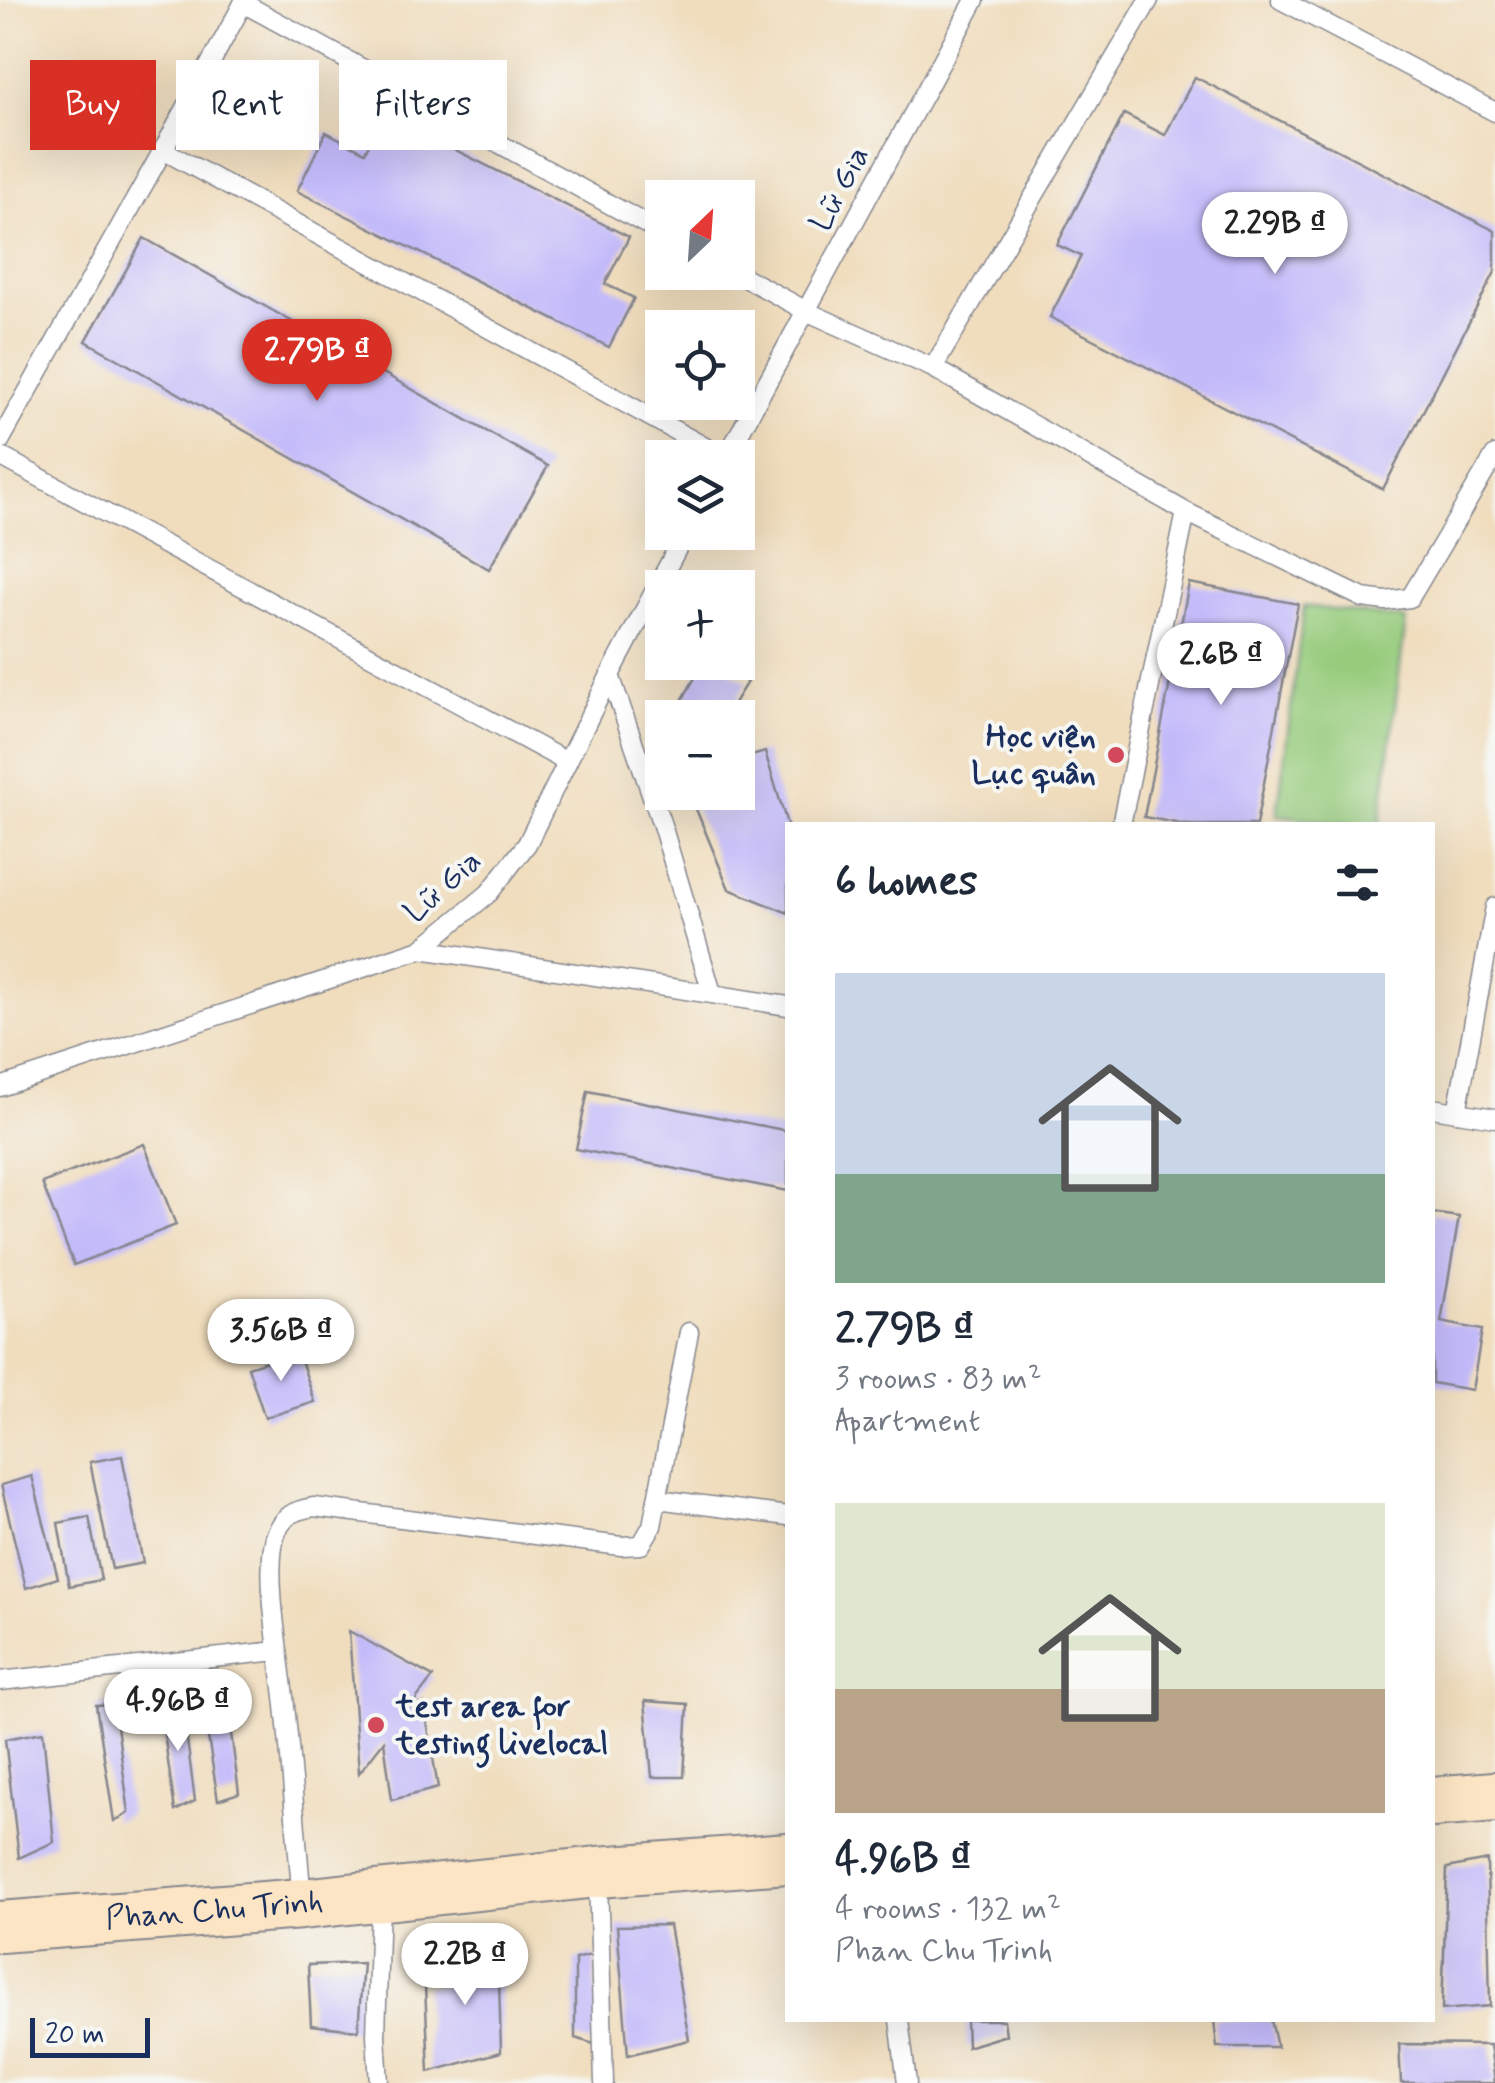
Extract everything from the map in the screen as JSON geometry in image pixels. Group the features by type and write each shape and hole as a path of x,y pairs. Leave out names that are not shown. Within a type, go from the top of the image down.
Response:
{"main road":[{"path":"1435,1802 1495,1796"},
{"name":"Phan Chu Trinh","path":"0,1927 302,1904 598,1872 785,1858"}],"lane":[{"name":"Lữ Gia","path":"735,440 976,0"},
{"path":"933,368 1149,0"},
{"path":"1281,0 1495,112"},
{"path":"0,441 244,2 645,224"},
{"path":"164,150 692,440"},
{"path":"755,283 808,312 933,368 1186,512 1363,598 1410,598 1495,454"},
{"path":"0,456 568,762"},
{"path":"1123,822 1186,512"},
{"name":"Lữ Gia","path":"0,1087 420,950 489,893 527,844 676,550"},
{"path":"610,675 712,993"},
{"path":"1457,1112 1495,908"},
{"path":"420,950 785,1005"},
{"path":"1435,1108 1495,1118"},
{"path":"302,1904 277,1651 275,1539 283,1519 296,1510 314,1507 641,1544 652,1526 689,1332"},
{"path":"657,1499 785,1516"},
{"path":"0,1682 277,1651"},
{"path":"598,1872 604,2083"},
{"path":"379,2083 376,2036 380,1896"},
{"path":"899,2022 907,2083"}],"green space":[{"path":"1304,606 1406,619 1380,822 1328,822 1277,815"}],"building":[{"path":"1195,77 1495,231 1495,272 1383,489 1050,317 1081,256 1057,245 1124,114 1165,135"},
{"path":"326,132 339,139 339,150 456,150 629,237 605,284 634,298 609,347 297,191"},
{"path":"144,238 548,466 489,569 86,341"},
{"path":"1189,583 1298,604 1257,822 1171,822 1144,817"},
{"path":"694,680 747,682 736,700 682,700"},
{"path":"765,752 786,822 785,912 729,889 696,810 755,810 755,755"},
{"path":"588,1091 785,1130 785,1190 576,1149"},
{"path":"144,1144 176,1225 74,1265 42,1183"},
{"path":"1435,1213 1459,1217 1441,1322 1482,1330 1472,1390 1435,1384"},
{"path":"298,1351 315,1402 265,1418 248,1367"},
{"path":"122,1456 143,1563 112,1569 90,1462"},
{"path":"32,1476 58,1578 26,1588 1,1485"},
{"path":"89,1517 101,1580 69,1586 58,1523"},
{"name":"test area for testing livelocal","path":"349,1631 433,1677 410,1707 424,1703 438,1788 392,1800 384,1741 359,1773"},
{"path":"202,1699 227,1703 239,1793 218,1800"},
{"path":"182,1701 195,1801 175,1811 160,1705"},
{"path":"645,1701 688,1704 684,1777 652,1777"},
{"path":"114,1704 129,1813 114,1821 96,1705"},
{"path":"43,1732 54,1842 19,1858 5,1739"},
{"path":"1487,1860 1490,2006 1442,2010 1447,1868"},
{"path":"669,1925 689,2040 628,2055 617,1926"},
{"path":"498,1942 501,2052 429,2072 425,1986 452,1985 446,1946"},
{"path":"594,1954 597,2045 575,2038 575,1959"},
{"path":"363,1963 358,2030 311,2025 308,1965"},
{"path":"966,2022 1004,2022 1006,2035 967,2047"},
{"path":"1214,2022 1271,2022 1277,2047 1217,2047"},
{"path":"1399,2044 1490,2045 1495,2083 1401,2083"}],"place":[{"name":"Học viện Lục quân","path":"1116,755"},
{"name":"test area for testing livelocal","path":"376,1725"}]}
